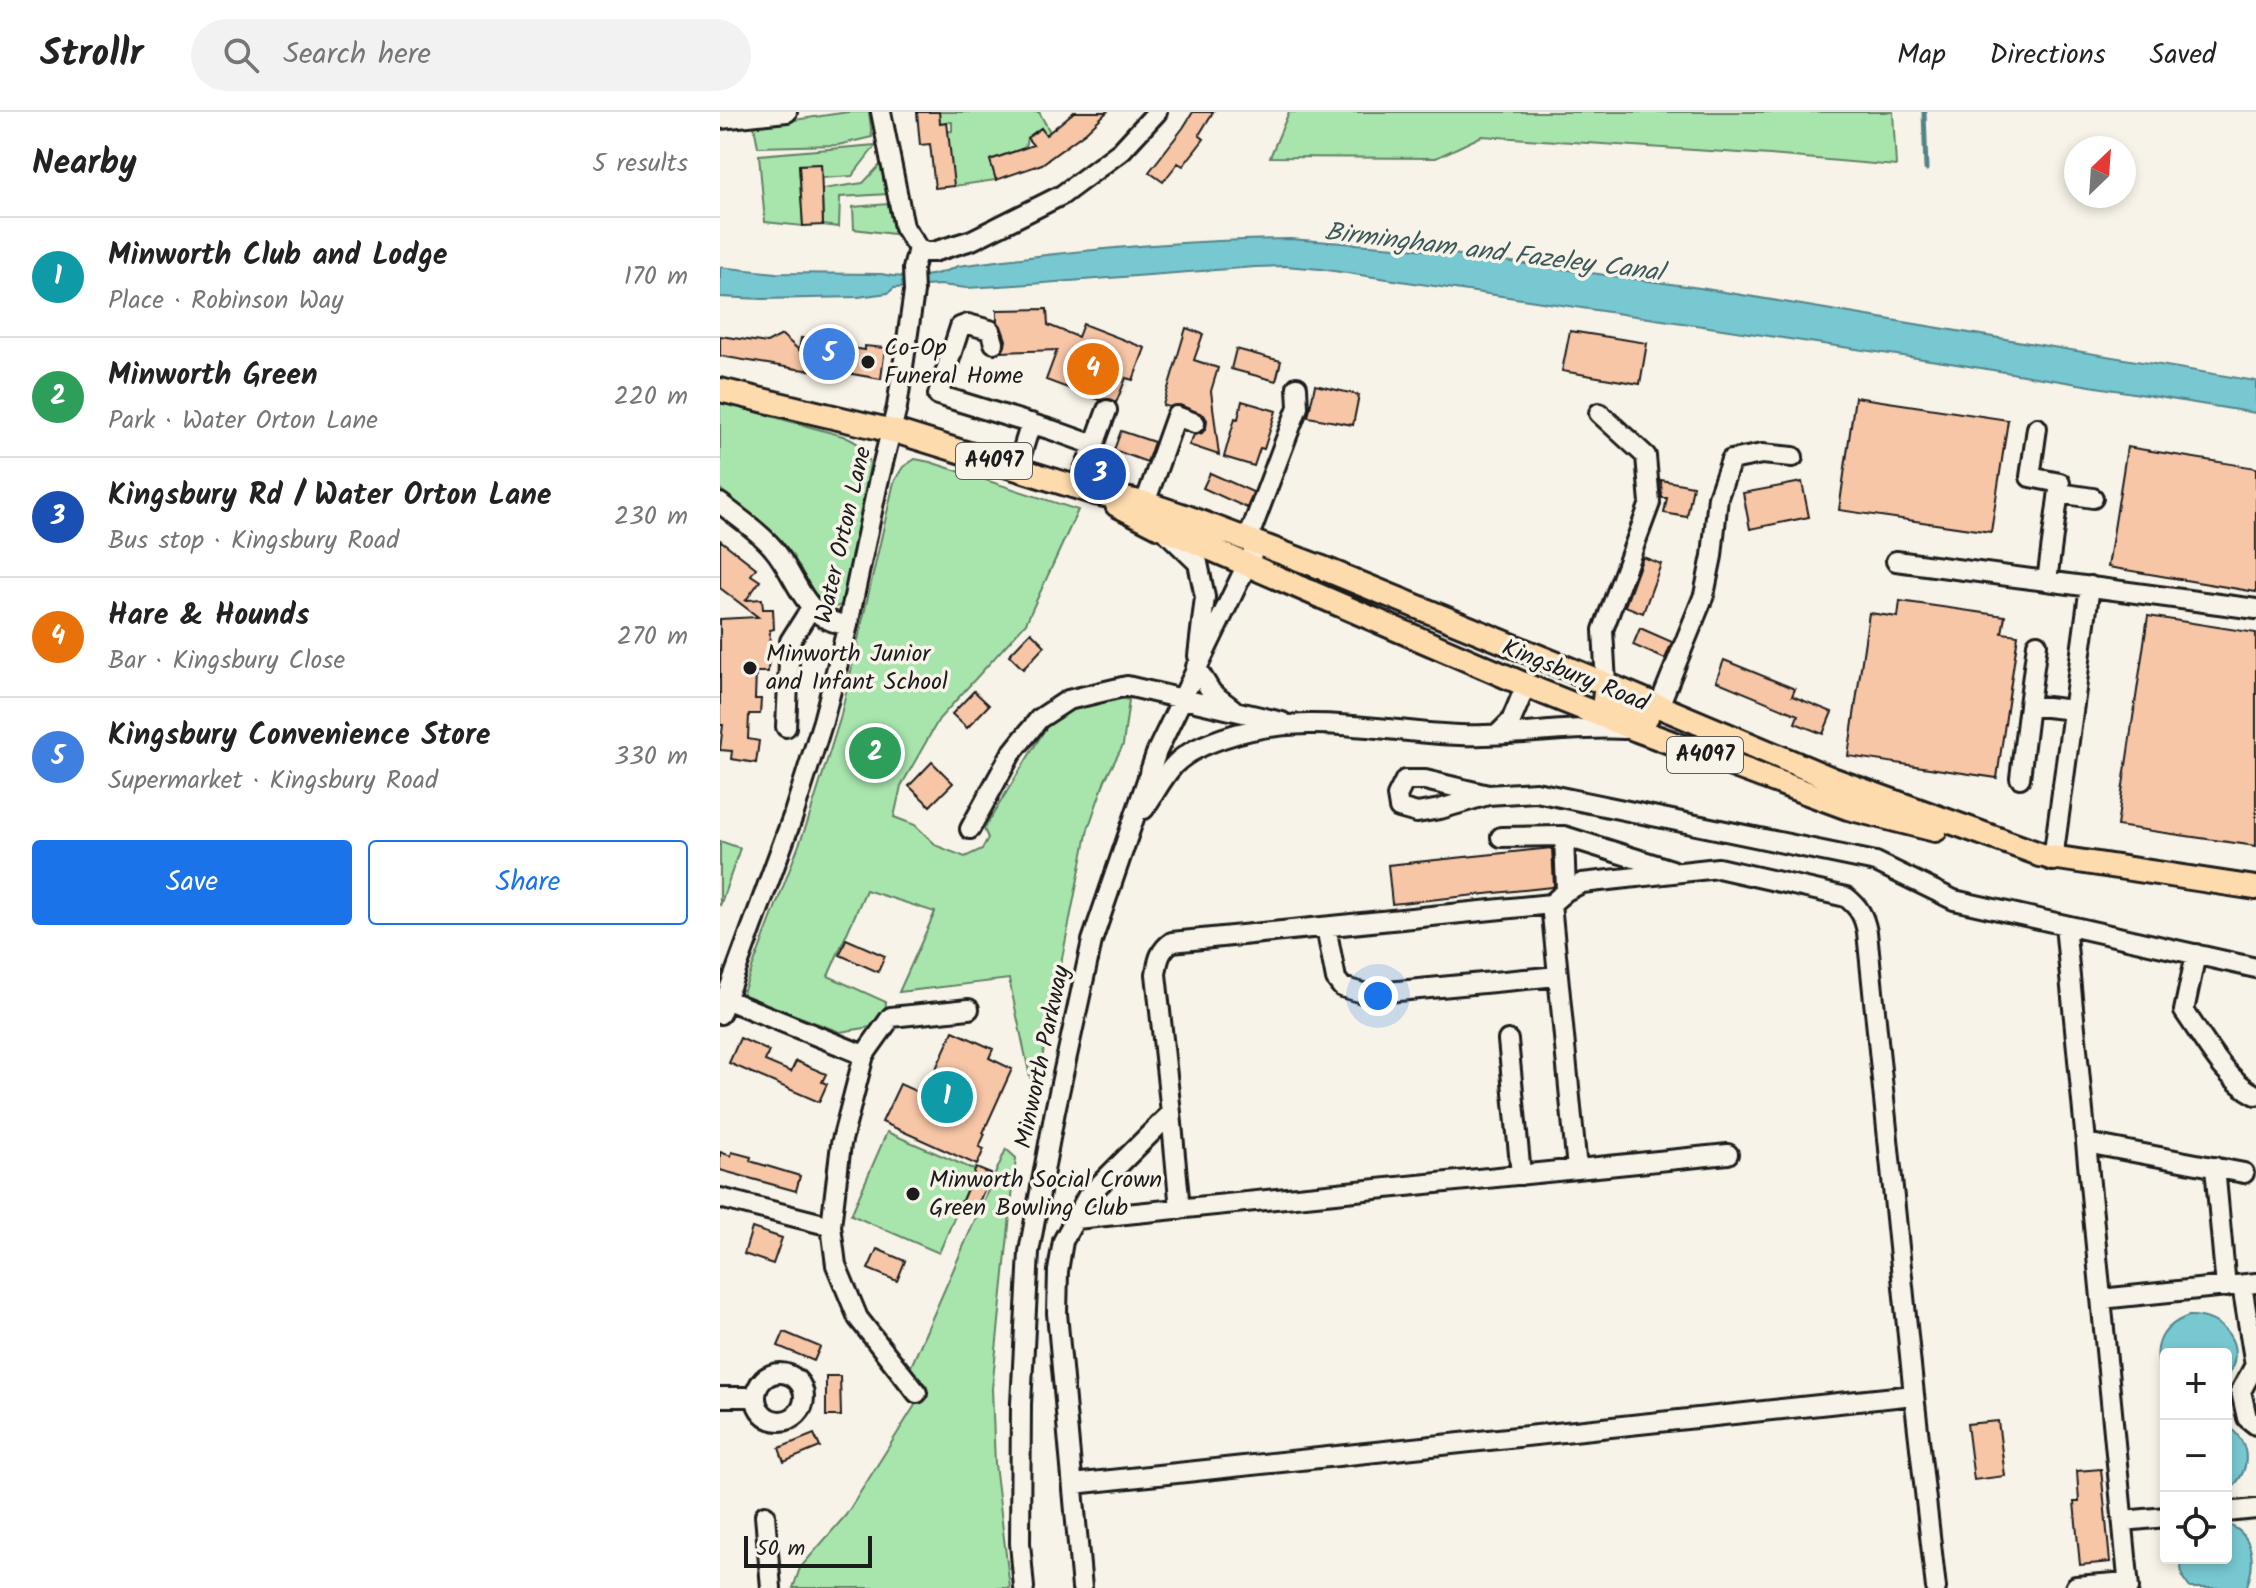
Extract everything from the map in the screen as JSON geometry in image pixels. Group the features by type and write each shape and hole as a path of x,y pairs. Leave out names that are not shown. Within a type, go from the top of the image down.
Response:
{"main road":[{"name":"Kingsbury Road","path":"720,390 893,430 1086,490 1145,503 1353,581 1832,779 2053,859"},
{"name":"Kingsbury Road","path":"1086,490 1160,527 1526,685 1637,730 1848,808 2053,859 2256,888"},
{"path":"1353,581 1396,613 1509,661 1520,670 1526,685"},
{"path":"1562,700 1606,684 1604,700 1779,771 1848,808"}],"street":[{"path":"720,119 787,112"},
{"path":"881,112 904,227 918,248 933,252 972,240 1062,195 1121,151 1157,112"},
{"name":"Water Orton Lane","path":"722,1007 793,816 823,721 848,625 878,483 893,430 918,248"},
{"path":"994,343 990,330 968,324 960,327 938,395 1094,445"},
{"name":"Minworth Parkway","path":"1024,1588 1020,1543 1021,1404 1029,1252 1055,1111 1092,941 1157,751 1247,564 1298,407 1297,387"},
{"path":"1086,490 1094,445 1107,410"},
{"path":"1599,413 1646,456 1650,503 1603,630 1606,684"},
{"path":"1145,503 1176,416 1195,423"},
{"path":"1017,468 1031,423"},
{"path":"2037,428 2030,477 2060,483 2047,581"},
{"path":"1659,706 1704,595 1712,556 1718,497 1731,460 1762,454 1793,457"},
{"path":"2059,493 2093,498"},
{"path":"720,503 772,545 811,608 824,619 848,625"},
{"name":"Minworth Parkway","path":"1160,527 1198,563 1205,597 1196,667"},
{"path":"1896,561 2256,609"},
{"path":"2053,859 2090,586"},
{"name":"Water Orton Lane","path":"786,727 790,641 811,608"},
{"path":"2020,778 2037,644"},
{"path":"1196,667 1212,693 1238,712"},
{"path":"1499,733 1511,721 1526,685"},
{"path":"970,829 1011,754 1039,719 1068,700 1127,686 1289,723"},
{"path":"2029,705 2073,710"},
{"name":"Minworth Parkway","path":"1131,828 1175,764 1200,746 1232,735 1289,723 1461,735 1592,727 1637,730"},
{"path":"1488,795 1536,792 1876,862 1954,900 2256,968"},
{"path":"1501,837 1564,836 1678,872"},
{"path":"1564,836 1566,891"},
{"path":"1180,1209 1156,974 1158,958 1164,947 1172,942 1551,904 1582,883 1718,868 1846,897 1857,905 1864,916 1867,932 1936,1588"},
{"path":"1551,904 1577,1169"},
{"path":"2065,925 2129,1585 2075,1588"},
{"path":"1326,927 1336,979 1342,987 1366,994 1558,976"},
{"path":"2196,954 2184,1011 2226,1069 2246,1090 2256,1095"},
{"path":"722,1007 864,1055"},
{"path":"917,1393 858,1318 836,1265 831,1226 841,1144 864,1055 891,1017 969,1009"},
{"path":"1508,1040 1521,1175"},
{"path":"1082,1588 1057,1313 1058,1271 1063,1241 1087,1197 1171,1113"},
{"path":"2086,1143 2244,1173"},
{"path":"1076,1219 1728,1154"},
{"path":"2215,1167 2255,1365 2241,1391 2247,1418 2256,1425"},
{"path":"720,1198 831,1226"},
{"path":"2101,1299 2241,1285"},
{"path":"1073,1484 1914,1395"},
{"path":"720,1397 756,1397"},
{"path":"2232,1511 2256,1509"},
{"path":"765,1515 771,1588"},
{"path":"2123,1521 2160,1518"}],"green space":[{"path":"848,112 869,112 872,137 838,145 758,147 754,126"},
{"path":"939,112 1039,112 1050,132 1046,135 1041,128 1027,138 1025,148 990,160 996,180 954,186 941,132 952,131 952,122 940,123"},
{"path":"1289,112 1893,112 1896,166 1482,136 1436,158 1270,157"},
{"path":"876,145 852,176 822,178 821,164 799,165 803,226 765,222 759,155"},
{"path":"883,162 887,194 840,197 839,227 823,225 822,189 863,183"},
{"path":"888,204 894,234 854,229 853,207"},
{"path":"720,402 843,436 864,450 870,464 845,604 835,607 820,604 792,554 776,536 720,489"},
{"path":"915,459 1078,510 1026,623 939,719 901,786 894,817 915,825 937,846 965,857 982,849 988,838 984,829 1050,721 1064,709 1113,697 1129,700 1123,745 1105,780 1088,829 1042,1058 1030,1077 1009,979 899,992 935,912 866,890 828,976 886,1002 885,1014 877,1026 840,1032 742,995 808,821 840,719 894,482 903,467"},
{"path":"720,841 740,848 720,906"},
{"name":"Minworth Social Crown Green Bowling Club","path":"887,1132 975,1170 939,1253 851,1215"},
{"path":"1006,1149 1016,1158 992,1389 995,1464 1010,1588 793,1588 800,1568 846,1515 927,1386 909,1371"}],"water":[{"path":"1290,239 1409,248 1700,288 2256,381 2256,413 1950,363 1285,266 967,288 940,285 894,288 888,293 858,297 720,297 720,267 776,273 911,277 940,273 958,266 1082,251"},
{"path":"2189,1316 2202,1317 2222,1327 2234,1344 2232,1366 2232,1348 2160,1348 2160,1365 2158,1350 2160,1341 2164,1333"},
{"path":"2232,1430 2241,1440 2246,1458 2245,1467 2232,1487"},
{"path":"2232,1526 2243,1534 2252,1560 2246,1588 2190,1588 2183,1578 2180,1564 2232,1564"}],"building":[{"path":"917,112 939,112 940,123 947,122 954,186 935,188 930,144 920,145"},
{"path":"1074,112 1107,112 1086,132 1042,164 996,180 990,160 1033,145 1027,138 1041,128 1046,135"},
{"path":"1193,112 1213,112 1199,135 1204,139 1183,166 1178,163 1163,182 1149,172"},
{"path":"821,164 823,225 803,226 799,165"},
{"path":"1047,309 1048,325 1078,337 1083,324 1145,348 1133,380 1126,378 1116,403 1046,380 1057,350 1002,352 1006,340 997,321 997,310"},
{"path":"1186,328 1203,334 1194,360 1218,368 1211,391 1219,455 1189,445 1194,435 1206,428 1204,415 1180,405 1163,405"},
{"path":"1570,331 1647,343 1640,384 1562,371"},
{"path":"823,332 841,334 839,346 865,350 865,346 885,348 881,379 720,356 720,336 767,343 782,335 799,350 801,338 822,341"},
{"path":"1236,349 1281,361 1276,381 1231,369"},
{"path":"1315,385 1359,395 1353,425 1308,417"},
{"path":"1855,397 2008,420 1991,532 1839,510"},
{"path":"1242,401 1276,411 1264,449 1260,448 1254,466 1224,457"},
{"path":"1121,431 1154,442 1147,462 1114,450"},
{"path":"2127,447 2256,468 2256,592 2108,567"},
{"path":"1210,473 1253,492 1247,508 1203,488"},
{"path":"1661,480 1693,486 1687,517 1664,513 1667,498 1662,498"},
{"path":"1802,482 1809,517 1750,529 1743,493"},
{"path":"720,540 756,568 751,575 760,581 746,600 762,599 763,609 773,609 774,629 770,630 768,672 756,672 755,699 761,699 760,714 749,714 748,739 759,741 756,763 731,759 732,751 720,750 723,725 720,725 720,619 758,617 720,588"},
{"path":"1643,557 1661,564 1643,613 1625,606"},
{"path":"1900,601 2005,616 2002,633 2018,635 1997,778 1848,756 1869,613 1898,617"},
{"path":"2148,616 2256,633 2256,846 2117,826"},
{"path":"1640,628 1672,642 1665,659 1633,645"},
{"path":"1031,632 1045,646 1023,669 1009,655"},
{"path":"1724,660 1795,689 1792,696 1832,712 1823,734 1795,723 1798,715 1716,681"},
{"path":"974,691 989,705 967,728 952,714"},
{"path":"932,762 953,783 930,806 909,786"},
{"path":"1552,848 1552,887 1392,904 1388,865"},
{"path":"846,939 885,956 878,972 840,955"},
{"path":"953,1031 993,1049 989,1058 1012,1069 983,1133 979,1147 984,1149 977,1165 882,1122 900,1084 924,1095"},
{"path":"740,1038 769,1051 765,1061 791,1072 796,1061 826,1074 822,1082 827,1084 819,1102 729,1063"},
{"path":"720,1152 751,1157 750,1161 800,1176 796,1191 720,1170"},
{"path":"976,1168 991,1174 976,1209 961,1203"},
{"path":"752,1228 782,1238 773,1264 744,1254"},
{"path":"877,1249 905,1261 897,1281 868,1269"},
{"path":"784,1332 820,1347 814,1361 778,1346"},
{"path":"826,1376 840,1376 841,1416 826,1416"},
{"path":"1998,1421 2005,1476 1974,1480 1967,1424"},
{"path":"814,1434 820,1447 784,1462 779,1448"},
{"path":"2101,1469 2110,1562 2080,1565 2074,1502 2079,1502 2077,1471"}],"waterway":[{"path":"1924,112 1926,169"}],"place":[{"name":"Kingsbury Convenience Store","path":"829,354"},
{"name":"Co-Op Funeral Home","path":"868,362"},
{"name":"Hare & Hounds","path":"1093,369"},
{"name":"Kingsbury Rd / Water Orton Lane","path":"1100,474"},
{"name":"Minworth Junior and Infant School","path":"750,668"},
{"name":"Minworth Green","path":"875,753"},
{"name":"Minworth Club and Lodge","path":"947,1097"},
{"name":"Minworth Social Crown Green Bowling Club","path":"913,1194"}],"water label":[{"name":"Birmingham and Fazeley Canal","path":"1494,253"}]}
